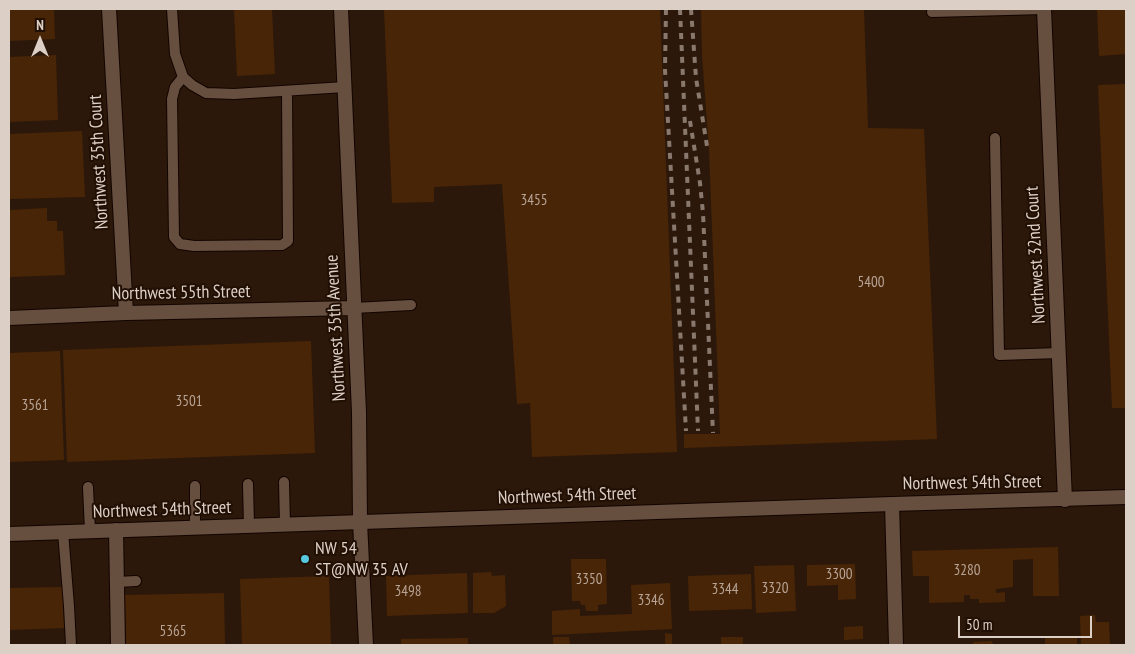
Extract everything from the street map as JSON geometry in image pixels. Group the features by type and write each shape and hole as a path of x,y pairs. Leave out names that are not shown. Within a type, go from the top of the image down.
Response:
{"street":[{"name":"Northwest 35th Court","path":"109,9 126,313"},
{"name":"Northwest 35th Avenue","path":"342,9 359,412 360,522 366,645"},
{"name":"Northwest 32nd Court","path":"1044,9 1065,500"},
{"name":"Northwest 55th Street","path":"9,318 126,313 354,308"},
{"name":"Northwest 54th Street","path":"9,534 1126,497"},
{"path":"892,504 896,645"},
{"path":"116,530 118,645"}],"lane":[{"path":"172,9 175,54 183,77 192,86 206,93 234,94 345,87"},
{"path":"932,12 1044,9"},
{"path":"183,77 175,87 172,98 174,236 180,244 194,246 282,245 288,241 287,91"},
{"path":"995,138 999,355 1059,353"},
{"path":"354,308 410,305"},
{"path":"284,482 285,525"},
{"path":"248,484 249,526"},
{"path":"195,486 195,528"},
{"path":"88,487 90,531"},
{"path":"63,532 71,645"},
{"path":"117,582 136,581"}],"building":[{"path":"9,9 54,9 55,39 9,41"},
{"path":"234,9 272,9 275,74 237,76"},
{"path":"384,9 660,9 677,452 532,457 530,403 517,404 502,184 434,187 434,202 392,203"},
{"path":"701,9 864,9 868,128 924,129 937,439 684,448 684,434 720,434 709,150 702,55"},
{"path":"1097,9 1126,9 1126,54 1099,56"},
{"path":"56,55 58,120 9,122 9,57"},
{"path":"1126,84 1126,408 1112,408 1098,85"},
{"path":"82,131 85,197 9,199 9,134"},
{"path":"47,208 47,221 57,221 57,231 63,231 65,275 9,277 9,210"},
{"path":"311,341 315,453 67,462 63,350"},
{"path":"60,351 64,460 9,462 9,353"},
{"path":"1058,547 1059,596 1033,596 1033,559 1013,560 1013,587 996,589 996,593 1005,592 1005,602 979,603 979,599 970,599 970,595 964,595 964,602 929,603 929,576 913,576 912,551"},
{"path":"571,559 606,559 607,604 598,605 598,611 586,611 585,605 581,605 580,601 572,601"},
{"path":"855,564 856,599 838,600 838,585 807,586 807,565"},
{"path":"794,565 796,611 756,613 754,566"},
{"path":"491,572 492,576 505,575 506,606 494,613 473,613 473,573"},
{"path":"467,573 468,613 387,616 386,576"},
{"path":"751,574 752,609 689,611 688,576"},
{"path":"329,576 331,645 242,645 240,579"},
{"path":"670,583 672,629 552,635 552,611 580,609 580,616 632,614 631,585"},
{"path":"63,587 64,628 9,630 9,588"},
{"path":"224,593 225,645 126,645 125,595"},
{"path":"1095,615 1096,622 1109,622 1110,644 1081,645 1080,616"},
{"path":"863,626 863,639 844,640 844,627"},
{"path":"665,633 672,634 672,645 665,645"},
{"path":"1045,636 1077,636 1077,645 1045,645"},
{"path":"553,637 569,637 570,645 553,645"},
{"path":"721,637 743,637 743,645 721,645"},
{"path":"468,638 468,645 401,645 401,639"},
{"path":"992,641 993,645 973,645 973,642"}],"railway":[{"path":"666,9 665,70 686,431"},
{"path":"680,9 698,431"},
{"path":"691,9 696,78 707,146"},
{"path":"690,121 703,213 713,433"}],"place":[{"name":"NW 54 ST@NW 35 AV","path":"305,559"}]}
